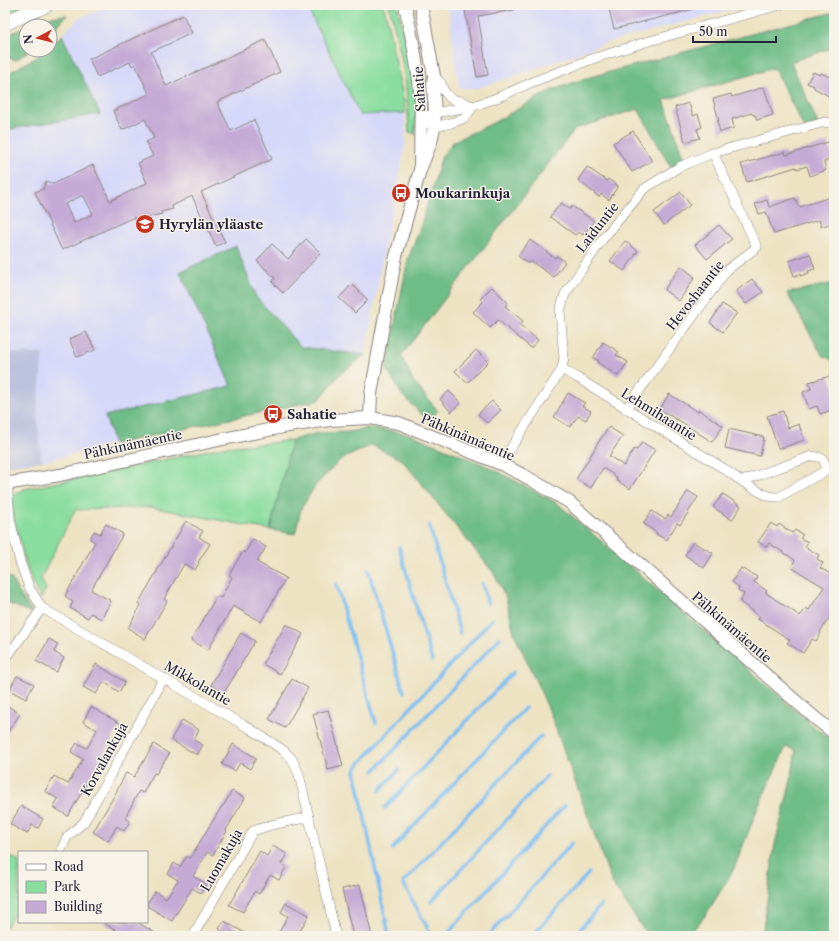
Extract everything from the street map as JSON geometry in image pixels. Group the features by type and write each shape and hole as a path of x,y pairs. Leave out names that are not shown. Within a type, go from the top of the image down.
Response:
{"main road":[{"path":"5,23 46,5"}],"street":[{"name":"Sahatie","path":"405,5 419,80 421,101 420,170"},
{"name":"Sahatie","path":"370,418 371,394 396,256 420,170 431,142 434,127 434,76 421,5"},
{"path":"421,119 435,113 473,106 494,99 592,59 646,42 780,5"},
{"path":"434,76 441,83 444,91 450,98 473,106"},
{"path":"421,119 434,127 451,123 465,118 473,106"},
{"name":"Laiduntie","path":"501,464 562,369 564,358 560,311 565,294 602,240 644,189 679,167 713,154 825,122 834,124"},
{"name":"Hevoshaantie","path":"626,409 727,270 757,247 713,154"},
{"name":"Lehmihaantie","path":"562,369 742,481 771,497 779,497 825,471 826,465 824,459 812,456 742,481"},
{"name":"Pähkinämäentie","path":"6,484 60,475 288,426 330,420 370,418 399,423 501,464 525,476 569,502 834,733"},
{"name":"Mikkolantie","path":"6,484 10,519 20,562 29,587 42,608 249,728 284,750 292,759 299,774 336,936"},
{"path":"5,660 42,608"},
{"name":"Korvalankuja","path":"62,848 67,837 84,822 163,678"},
{"name":"Luomakuja","path":"195,932 253,831 271,825 309,817"}],"shaded area":[{"name":"Hyrylän yläaste","path":"111,5 306,5 360,114 405,113 406,140 365,355 301,347 256,297 236,246 180,272 232,386 105,416 114,444 42,461 37,414 43,354 5,353 5,130 100,114 62,35 79,18"},
{"path":"448,5 749,5 609,42 524,73 474,89 459,88"},
{"path":"5,353 43,354 37,414 42,461 5,466"}],"green space":[{"path":"10,5 26,5 5,15 5,7"},
{"path":"306,5 383,5 404,102 405,113 360,115"},
{"path":"389,5 397,5 409,59 416,101 415,134 409,132 405,79"},
{"path":"834,12 834,47 791,62 818,124 804,128 774,68 664,100 686,165 673,171 638,109 575,129 401,356 413,381 438,411 428,421 402,395 386,368 408,259 419,231 442,156 454,141 491,124 548,92 583,79"},
{"path":"67,15 58,25 58,18 48,18"},
{"path":"18,30 19,58 16,60 5,57 5,36"},
{"path":"62,35 100,114 5,130 5,86 7,82 7,74 35,58 58,58 58,39"},
{"path":"236,246 256,297 301,347 365,355 339,375 319,400 114,444 105,416 231,386 180,272"},
{"path":"834,283 834,361 822,355 787,293"},
{"path":"370,428 410,434 491,468 557,503 817,729 834,742 834,936 762,936 775,844 791,780 796,750 786,747 759,805 733,871 705,916 688,936 648,936 612,883 549,710 514,633 506,598 493,572 402,460 372,445 340,460 315,486 301,509 295,534 270,530 292,440 317,433 348,432"},
{"path":"292,440 270,530 150,507 75,510 41,578 46,589 41,598 33,585 14,518 12,496 24,489 223,447"},
{"path":"5,576 12,579 32,613 5,602"},
{"path":"5,853 18,860 18,907 5,927"}],"building":[{"path":"464,5 513,5 514,10 478,16 488,75 477,77"},
{"path":"608,5 698,5 698,8 614,29"},
{"path":"183,15 192,33 151,52 166,86 265,40 280,72 217,102 231,131 254,120 272,159 201,192 225,242 216,246 192,196 172,206 173,209 161,212 162,214 149,217 150,220 136,222 134,217 62,250 35,192 43,189 46,181 53,184 93,165 110,201 147,183 138,163 153,156 146,142 154,138 145,119 122,130 113,111 149,94 135,64 132,66 130,62 97,77 89,59","holes":["83,195 93,214 74,223 65,204"]},
{"path":"813,72 820,75 821,73 834,79 834,99 807,83"},
{"path":"764,87 773,115 757,120 755,115 752,113 732,119 734,128 720,132 717,121 719,121 713,99 731,94 732,97"},
{"path":"689,103 693,116 698,114 702,127 697,129 700,138 685,142 675,107"},
{"path":"633,131 652,161 632,172 613,143"},
{"path":"828,142 833,158 824,162 826,170 810,176 807,166 797,169 796,167 747,182 741,164 785,152 786,155"},
{"path":"587,167 607,181 608,179 618,186 609,200 601,194 599,197 578,180"},
{"path":"681,192 690,205 664,225 654,212"},
{"path":"834,196 834,222 821,227 819,220 774,234 766,212 759,214 755,204 767,200 769,207 795,198 799,207"},
{"path":"561,203 570,209 572,206 594,221 583,235 579,232 575,235 550,217"},
{"path":"719,225 732,239 707,259 695,245"},
{"path":"306,239 321,253 283,293 272,282 275,278 257,261 272,244 288,259"},
{"path":"530,240 555,258 557,256 565,262 554,277 532,262 527,263 518,256"},
{"path":"625,241 638,251 624,271 610,261"},
{"path":"810,254 815,269 800,276 800,274 794,276 789,261"},
{"path":"681,266 695,277 679,301 664,290"},
{"path":"752,279 763,292 746,304 736,291"},
{"path":"352,284 368,300 355,313 339,298"},
{"path":"492,287 508,303 505,306 523,321 520,325 538,340 531,348 498,320 490,328 473,312 483,302 480,299"},
{"path":"722,304 737,313 723,332 710,323"},
{"path":"86,332 95,350 77,357 69,339"},
{"path":"603,342 619,352 616,355 628,362 618,376 593,358"},
{"path":"476,350 488,362 467,383 455,371"},
{"path":"830,376 834,388 834,407 832,410 820,414 817,406 809,409 803,392 811,389 809,382"},
{"path":"449,391 461,403 451,412 440,399"},
{"path":"568,393 585,403 582,406 591,411 586,420 578,416 570,427 554,417"},
{"path":"669,394 698,412 699,410 723,426 712,442 660,409"},
{"path":"492,401 501,410 487,423 478,414"},
{"path":"783,411 788,428 799,424 804,440 778,448 767,416"},
{"path":"609,427 623,436 609,456 624,466 634,449 637,450 642,442 655,450 630,489 616,480 617,477 603,468 591,488 576,479"},
{"path":"729,429 764,437 760,456 725,448"},
{"path":"688,491 698,497 680,525 677,523 667,540 656,534 657,533 643,523 652,511 665,519 668,515 671,517"},
{"path":"723,494 741,506 732,520 713,507"},
{"path":"186,521 203,531 199,537 210,544 198,562 199,563 195,570 184,564 164,599 167,601 145,639 128,628 141,605 138,604"},
{"path":"771,523 777,527 779,524 792,533 795,530 803,535 800,538 808,542 805,547 819,555 817,559 823,563 820,568 834,576 834,611 820,632 821,633 816,641 812,639 803,653 787,643 790,640 758,619 760,617 740,602 744,594 738,590 739,587 732,582 741,568 757,577 754,582 767,591 766,593 800,616 806,608 809,610 824,587 791,567 795,560 769,543 767,547 758,542"},
{"path":"106,524 123,534 91,590 111,601 101,619 91,613 88,618 70,608 73,602 65,596 95,542 90,539 94,531 100,534"},
{"path":"253,539 266,547 257,562 286,578 261,622 233,606 208,650 191,640 217,596 221,598 232,577 229,575 243,551 245,553"},
{"path":"693,542 713,553 704,568 685,555"},
{"path":"286,624 303,634 280,674 263,664"},
{"path":"241,633 255,641 224,693 211,685"},
{"path":"49,639 58,644 54,652 64,658 56,672 36,661"},
{"path":"96,664 125,682 119,692 104,682 96,694 83,687"},
{"path":"17,676 34,684 26,699 9,690"},
{"path":"292,679 308,688 285,728 269,719"},
{"path":"5,704 20,714 5,736"},
{"path":"91,707 121,724 68,816 53,807 58,799 45,791 54,776 68,784 83,759 71,752 77,743 87,748 97,730 83,722"},
{"path":"328,710 343,766 328,770 313,714"},
{"path":"182,720 199,730 194,740 203,745 197,755 171,740"},
{"path":"154,744 169,754 156,774 154,773 143,793 139,791 125,818 130,821 124,831 117,826 108,841 93,832 126,773 134,777"},
{"path":"233,744 256,758 250,769 240,763 235,771 222,764"},
{"path":"232,791 245,798 213,855 207,852 193,876 206,884 201,893 192,888 172,921 148,907 148,902 155,891 166,898 178,880 168,874 174,863 180,867 187,856 190,858"},
{"path":"21,806 43,819 38,828 32,825 27,834 10,824"},
{"path":"273,846 287,854 281,864 286,867 279,880 270,875 259,894 255,891 243,912 229,905 260,851 267,856"},
{"path":"360,885 372,936 353,936 352,932 342,889"},
{"path":"286,903 309,915 297,936 277,936 288,916 281,912"},
{"path":"224,921 250,936 230,936 219,929"},
{"path":"104,923 139,923 160,936 121,936 115,932 116,930"}],"waterway":[{"path":"429,525 460,633"},
{"path":"399,547 432,661"},
{"path":"368,569 404,692"},
{"path":"336,584 376,723"},
{"path":"482,584 488,604"},
{"path":"389,936 355,770 492,619"},
{"path":"374,771 500,638"},
{"path":"385,808 513,672"},
{"path":"392,849 525,708"},
{"path":"432,936 403,883 541,736"},
{"path":"380,790 399,770"},
{"path":"431,902 547,776"},
{"path":"448,933 565,805"},
{"path":"488,936 572,843"},
{"path":"532,936 589,873"},
{"path":"574,936 601,905"}],"place":[{"name":"Moukarinkuja","path":"401,193"},
{"name":"Hyrylän yläaste","path":"145,224"},
{"name":"Sahatie","path":"273,414"}]}
